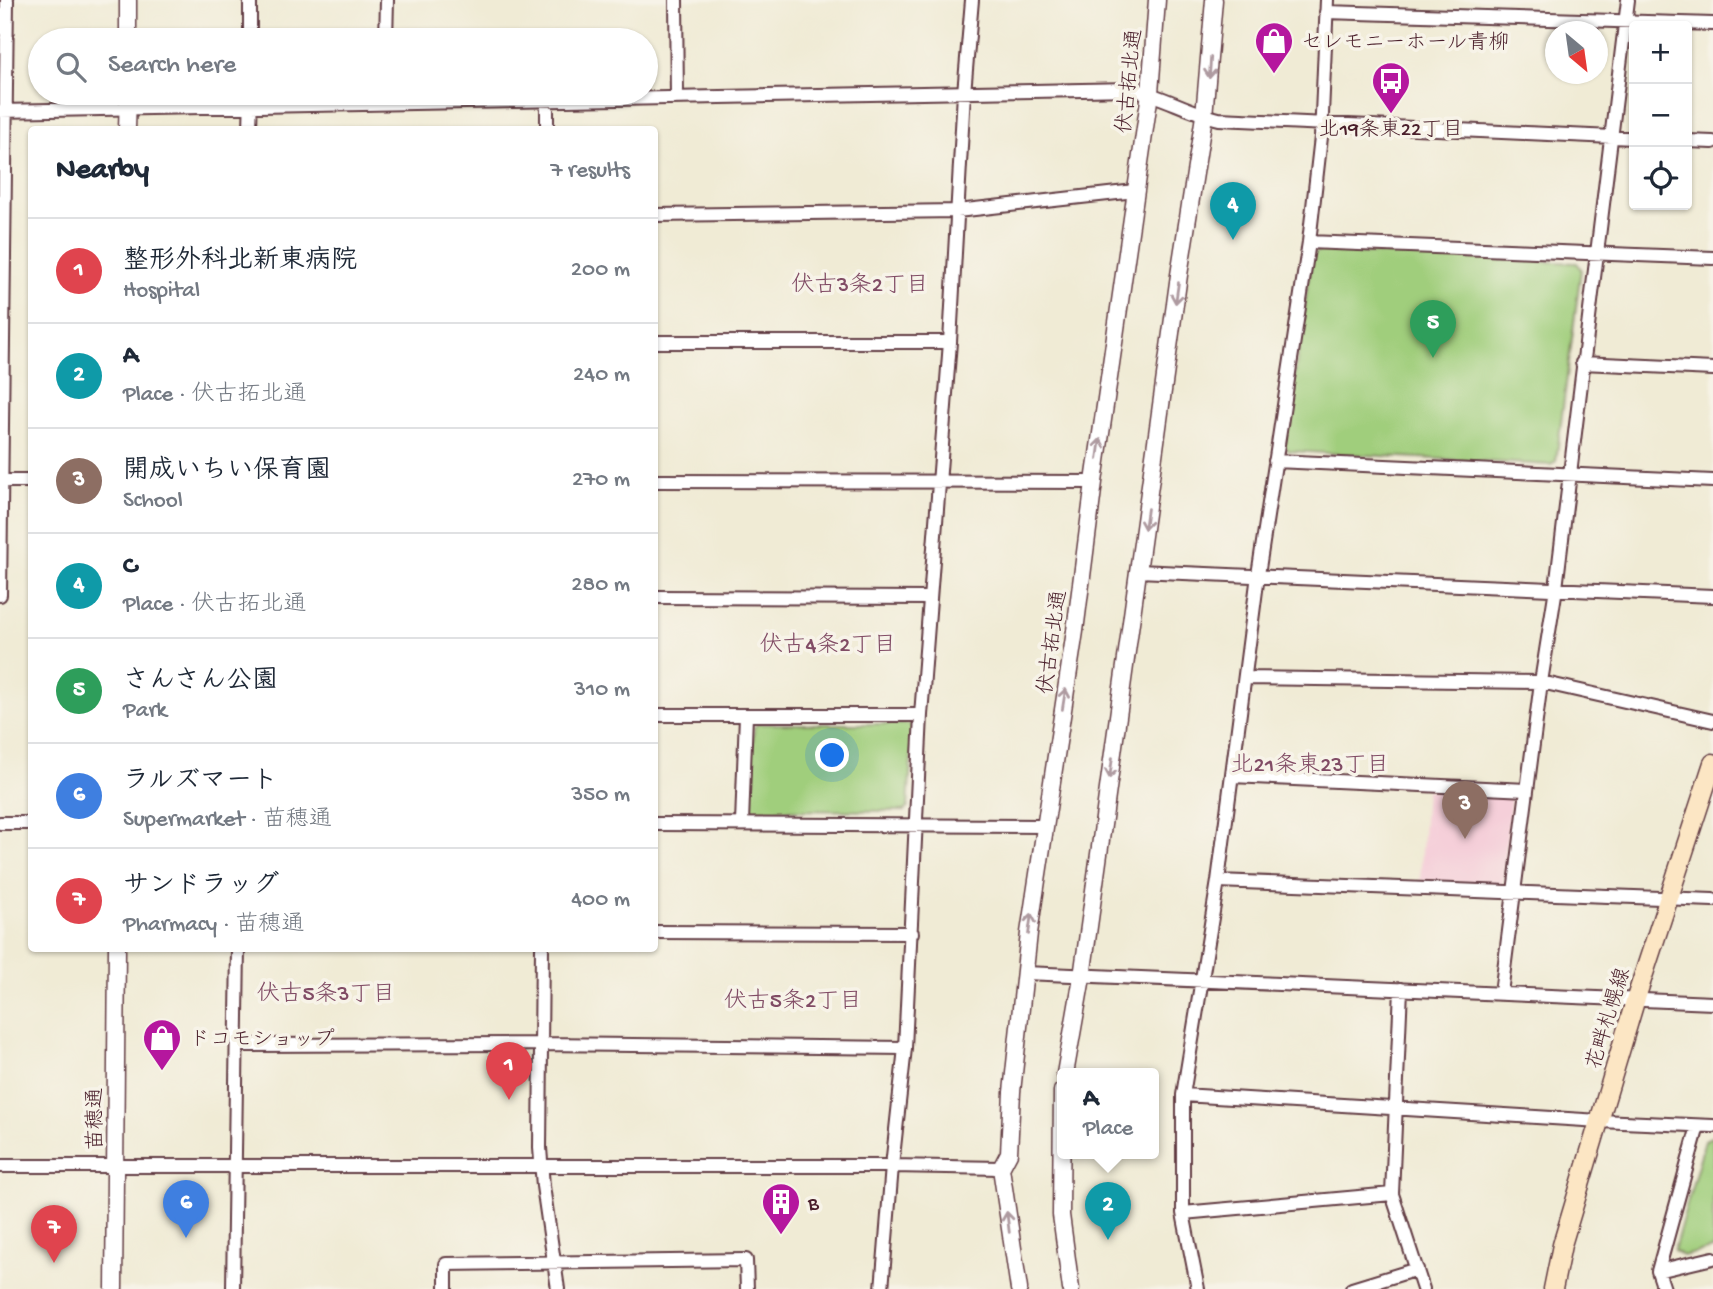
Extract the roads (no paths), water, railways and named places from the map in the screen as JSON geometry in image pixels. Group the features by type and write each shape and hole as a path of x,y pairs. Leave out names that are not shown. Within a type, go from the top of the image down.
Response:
{"main road":[{"name":"花畔札幌線","path":"1553,1289 1562,1245 1636,998 1712,768"}],"street":[{"path":"0,595 3,111 7,0"},
{"path":"128,0 128,28"},
{"path":"250,0 250,28"},
{"path":"386,28 387,0"},
{"path":"676,0 677,98"},
{"path":"882,1289 905,1048 921,715 950,342 972,0"},
{"name":"伏古拓北通","path":"1019,1289 1001,1168 1009,1153 1012,1093 1025,973 1150,93 1157,0"},
{"path":"1066,1068 1082,977 1179,275 1204,116 1214,0"},
{"path":"1501,993 1541,682 1556,588 1628,0"},
{"path":"1198,1289 1183,1213 1183,1096 1218,881 1258,575 1309,242 1321,123 1327,6 1713,24"},
{"path":"658,98 1131,89 1150,93 1204,116 1219,119 1629,138"},
{"path":"3,111 77,105"},
{"path":"127,105 127,126"},
{"path":"250,126 251,105"},
{"path":"547,105 547,126"},
{"path":"1692,141 1713,142"},
{"path":"658,215 957,211 1135,191"},
{"path":"1309,242 1713,258"},
{"path":"658,342 950,342"},
{"path":"1582,363 1713,369"},
{"path":"1275,461 1713,481"},
{"path":"0,481 28,481"},
{"path":"658,481 1094,482"},
{"path":"1139,571 1713,596"},
{"path":"658,597 930,598"},
{"path":"1245,678 1541,682 1713,721"},
{"path":"658,715 921,715"},
{"path":"741,824 746,715"},
{"path":"1232,776 1527,790"},
{"path":"0,823 28,823"},
{"path":"658,824 1044,826"},
{"path":"1218,881 1713,900"},
{"path":"658,932 912,933"},
{"name":"苗穂通","path":"114,1289 117,952"},
{"path":"233,1289 238,952"},
{"path":"541,952 542,1166 558,1289"},
{"path":"1025,973 1713,1003"},
{"path":"1401,989 1392,1194 1423,1289"},
{"path":"237,1045 541,1044 905,1048"},
{"path":"1183,1096 1713,1126"},
{"path":"1664,1289 1658,1271 1698,1126"},
{"path":"1061,1159 1061,1216 1071,1289"},
{"path":"0,1166 1001,1168"},
{"path":"1183,1213 1392,1194"},
{"path":"1658,1271 1713,1258"},
{"path":"446,1289 446,1264 746,1260 747,1289"},
{"path":"1352,1289 1417,1269"}],"place":[{"name":"セレモニーホール青柳","path":"1274,75"},
{"name":"北19条東22丁目","path":"1391,115"},
{"name":"C","path":"1233,240"},
{"name":"さんさん公園","path":"1433,358"},
{"name":"開成いちい保育園","path":"1465,839"},
{"name":"ドコモショップ","path":"162,1072"},
{"name":"整形外科北新東病院","path":"509,1100"},
{"name":"B","path":"781,1236"},
{"name":"ラルズマート","path":"186,1238"},
{"name":"A","path":"1108,1240"},
{"name":"サンドラッグ","path":"54,1263"}],"district":[{"name":"伏古3条2丁目","path":"860,283"},
{"name":"伏古4条2丁目","path":"828,643"},
{"name":"北21条東23丁目","path":"1310,763"},
{"name":"伏古5条3丁目","path":"326,992"},
{"name":"伏古5条2丁目","path":"793,999"}]}
